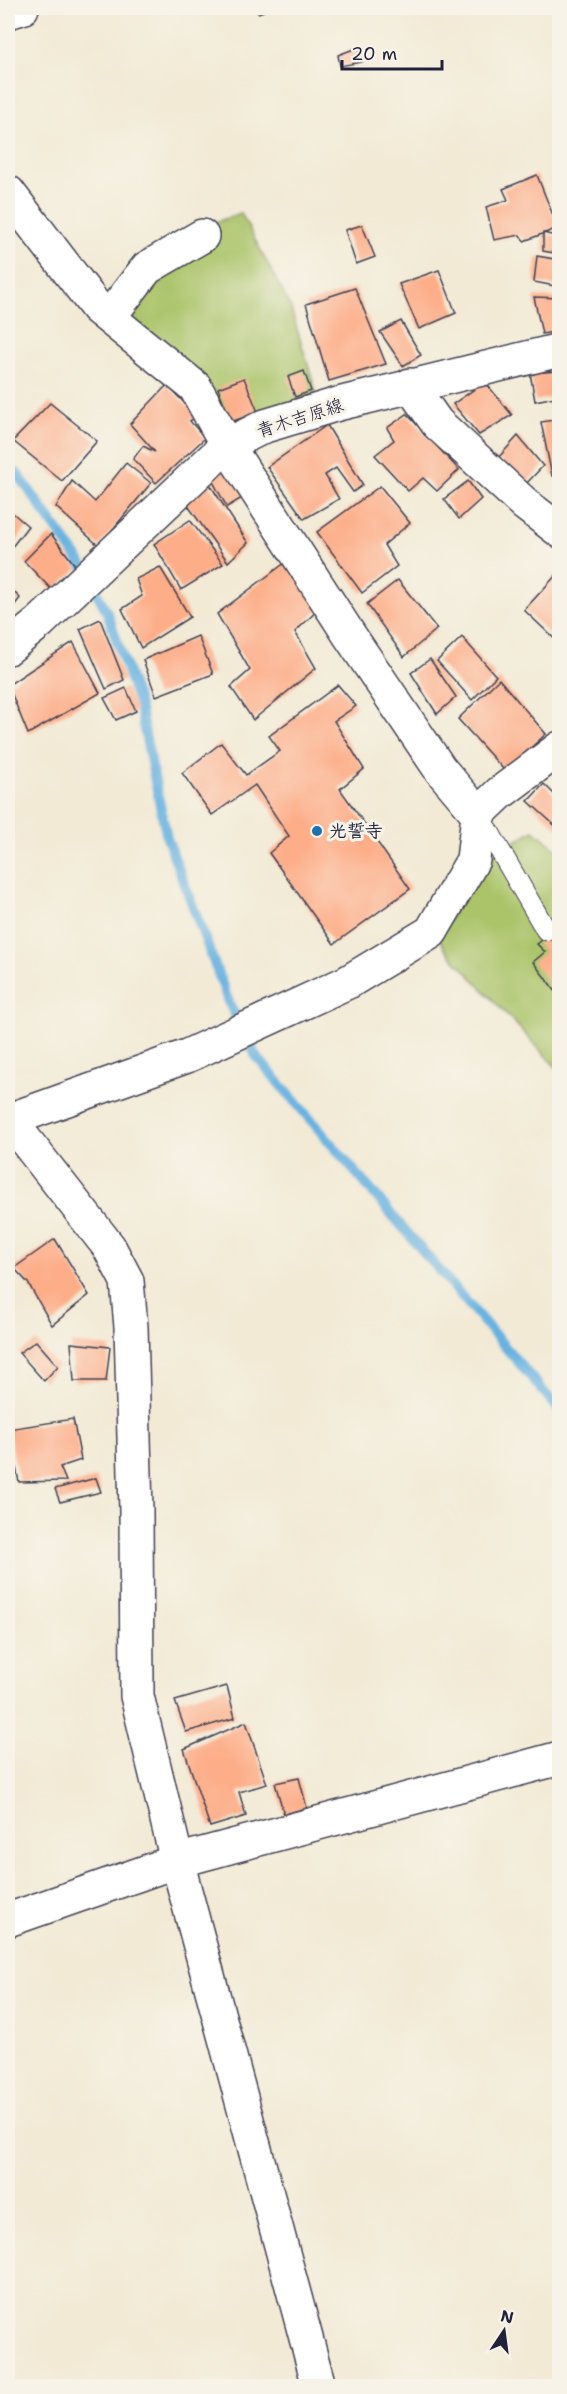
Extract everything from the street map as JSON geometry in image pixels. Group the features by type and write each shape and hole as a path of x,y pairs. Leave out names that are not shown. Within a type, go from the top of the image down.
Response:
{"street":[{"path":"8,12 22,8"},
{"path":"8,192 97,308 195,387 227,445 427,750 478,814"},
{"path":"109,317 147,268 202,236"},
{"name":"青木吉原線","path":"8,648 40,622 227,445 265,426 410,385 560,351"},
{"path":"410,385 437,423 526,505 560,531"},
{"path":"319,2386 177,1861 137,1696 136,1511 131,1327 127,1281 109,1248 8,1119 187,1056 348,982 431,933 474,861 478,814 500,793 560,748"},
{"path":"8,1920 177,1861 560,1758"}],"lane":[{"path":"478,814 546,930"}],"green space":[{"path":"241,213 290,306 317,395 229,426 128,314 200,228"},
{"path":"534,830 559,851 559,1070 445,949 439,937 484,860"}],"building":[{"path":"256,8 272,8 258,13"},
{"path":"359,47 362,62 340,66 338,55"},
{"path":"537,175 558,228 524,241 520,235 494,240 486,207 508,200 503,189"},
{"path":"362,225 375,257 356,264 345,230"},
{"path":"543,233 560,237 560,254 543,251"},
{"path":"537,256 560,260 560,287 534,282"},
{"path":"439,270 456,313 419,329 399,284"},
{"path":"355,288 386,364 329,381 306,304"},
{"path":"534,297 560,298 560,331 542,334"},
{"path":"401,321 421,355 403,366 380,332"},
{"path":"304,371 311,391 295,397 288,377"},
{"path":"560,371 560,396 535,401 530,373"},
{"path":"244,378 258,412 231,422 218,388"},
{"path":"485,382 512,415 479,435 453,404"},
{"path":"167,385 197,416 190,421 205,438 156,483 133,459 143,446 155,452 130,424"},
{"path":"50,403 97,441 62,481 13,441"},
{"path":"407,414 459,470 437,491 423,478 408,491 375,455 394,440 387,428"},
{"path":"560,419 560,474 552,476 541,422"},
{"path":"327,425 363,485 353,492 336,468 325,475 339,499 304,519 267,467"},
{"path":"518,436 543,466 525,485 498,458"},
{"path":"126,463 151,483 99,546 56,507 72,481 95,502"},
{"path":"227,468 247,495 227,507 211,478"},
{"path":"468,481 481,499 459,519 444,499"},
{"path":"209,483 248,543 228,562 184,500"},
{"path":"380,486 410,523 384,545 397,566 362,593 317,532"},
{"path":"8,509 28,526 8,552"},
{"path":"190,520 223,564 181,590 154,544"},
{"path":"51,534 78,569 53,591 24,561"},
{"path":"290,559 320,608 295,632 316,668 253,720 231,687 250,670 217,614"},
{"path":"160,567 190,617 141,648 122,609 142,596 136,579"},
{"path":"560,571 560,644 524,610"},
{"path":"398,580 437,629 404,657 367,604"},
{"path":"8,586 20,598 8,614"},
{"path":"100,619 124,680 106,689 80,629"},
{"path":"198,636 213,674 156,696 143,660"},
{"path":"462,637 496,676 472,700 437,661"},
{"path":"73,642 100,693 28,734 8,685"},
{"path":"430,659 456,697 437,714 411,673"},
{"path":"499,679 546,734 505,771 458,719"},
{"path":"338,685 356,706 334,721 364,769 340,789 410,889 334,944 269,853 289,836 255,785 212,815 182,773 221,743 246,775 280,751 269,736"},
{"path":"126,688 136,711 116,720 104,698"},
{"path":"544,784 560,800 560,830 528,801"},
{"path":"560,926 560,997 533,962 545,952 537,944"},
{"path":"55,1239 89,1295 52,1325 28,1283 14,1268"},
{"path":"36,1341 58,1366 44,1381 19,1353"},
{"path":"71,1343 110,1347 106,1381 74,1381"},
{"path":"73,1419 81,1460 60,1467 66,1481 19,1482 8,1429"},
{"path":"96,1478 101,1492 60,1502 55,1489"},
{"path":"227,1686 235,1718 186,1732 175,1701"},
{"path":"246,1722 267,1784 239,1792 246,1816 210,1827 184,1749"},
{"path":"299,1778 307,1808 284,1814 275,1783"}],"waterway":[{"path":"8,468 17,473 81,563 107,612 139,705 167,838 230,1005 256,1056 560,1411"}],"place":[{"name":"光誓寺","path":"317,831"}]}
